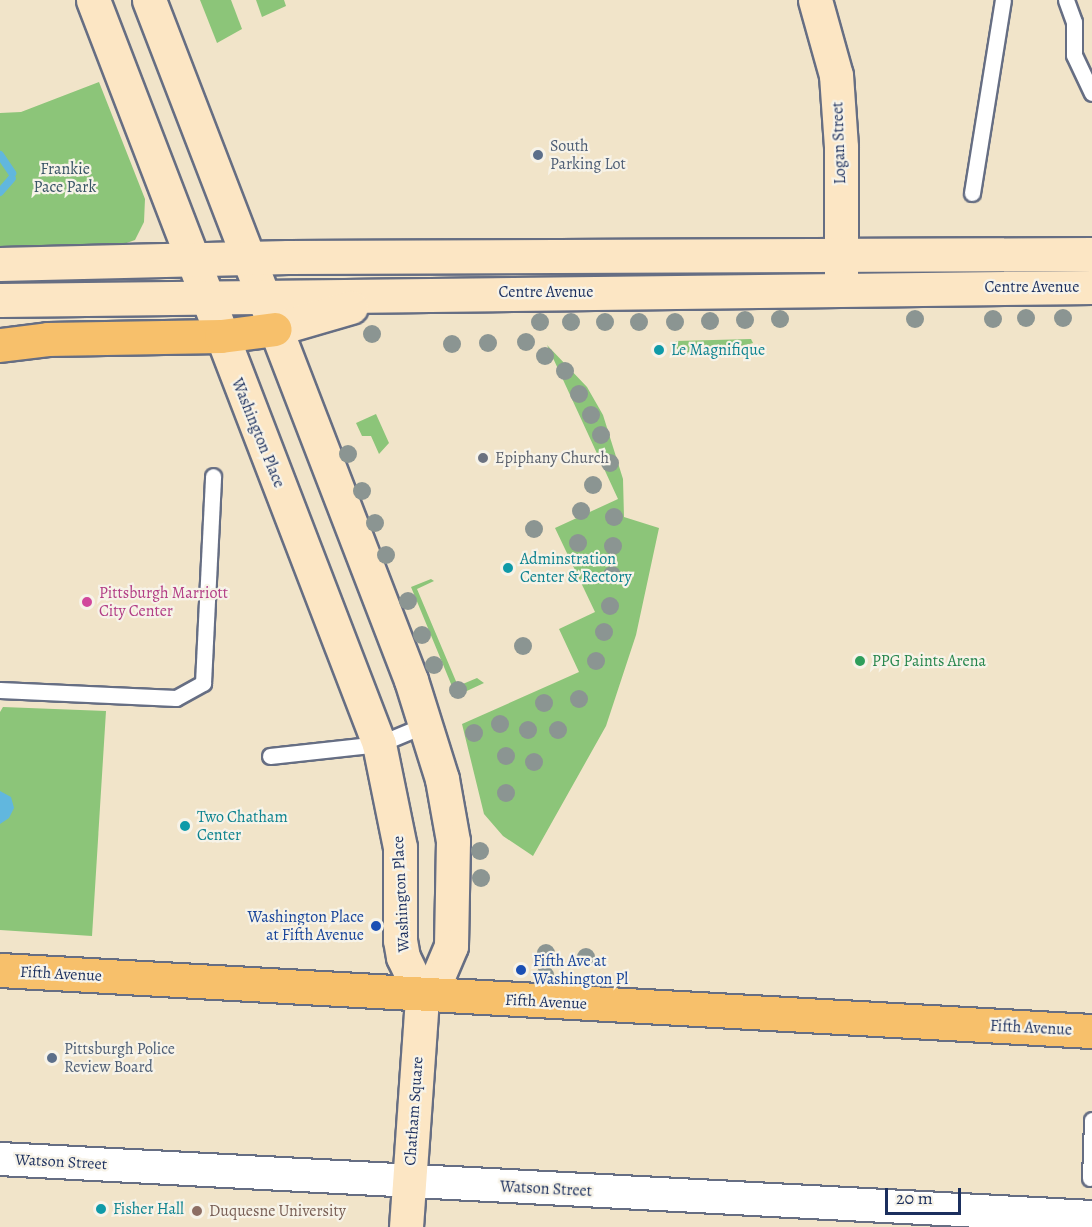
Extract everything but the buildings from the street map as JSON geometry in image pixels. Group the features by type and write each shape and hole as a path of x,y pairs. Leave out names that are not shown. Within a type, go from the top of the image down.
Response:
{"main road":[{"name":"Washington Place","path":"93,0 379,744 400,847 400,940 403,957 422,996"},
{"path":"149,0 426,724 449,816 454,900 446,959 422,996"},
{"name":"Logan Street","path":"815,0 836,75 841,147 840,289"},
{"name":"Centre Avenue","path":"0,264 248,258 841,257 1092,254"},
{"name":"Centre Avenue","path":"0,300 407,293 1092,287"},
{"path":"0,345 48,339 221,336 275,329 407,293"},
{"name":"Fifth Avenue","path":"0,970 422,996 1092,1031"},
{"name":"Chatham Square","path":"406,1227 422,996"}],"street":[{"name":"Watson Street","path":"0,1159 1092,1217"}],"lane":[{"path":"972,193 1003,0"},
{"path":"1066,0 1074,22 1074,55 1092,93"},
{"path":"0,690 176,698 203,683 213,476"},
{"path":"270,756 379,744 426,724"},
{"path":"1090,1178 1092,1120"}],"green space":[{"path":"200,0 231,0 242,29 217,43"},
{"path":"256,0 284,0 286,6 262,17"},
{"name":"Frankie Pace Park","path":"99,82 145,199 144,222 135,240 121,245 0,249 0,113 21,112"},
{"path":"751,339 753,343 707,356 687,354 673,347 676,341"},
{"path":"547,345 587,387 603,415 623,479 624,517 659,528 636,635 606,726 533,856 503,836 484,814 462,724 579,672 559,629 595,612 555,528 618,499"},
{"path":"376,414 389,443 379,454 371,436 362,436 356,423"},
{"path":"431,579 434,581 417,589 458,686 477,678 484,683 456,696 411,587"},
{"path":"3,707 106,711 92,936 0,930 0,712"}],"water":[{"path":"0,791 11,797 14,808 9,818 0,824"}],"waterway":[{"path":"0,155 12,173"},
{"path":"0,192 12,178"}],"place":[{"name":"South Parking Lot","path":"538,155"},
{"name":"Le Magnifique","path":"659,350"},
{"name":"Epiphany Church","path":"483,458"},
{"name":"Adminstration Center & Rectory","path":"508,568"},
{"name":"Pittsburgh Marriott City Center","path":"87,602"},
{"name":"PPG Paints Arena","path":"860,661"},
{"name":"Two Chatham Center","path":"185,826"},
{"name":"Washington Place at Fifth Avenue","path":"376,926"},
{"name":"Fifth Ave at Washington Pl","path":"521,970"},
{"name":"Pittsburgh Police Review Board","path":"52,1058"},
{"name":"Fisher Hall","path":"101,1209"},
{"name":"Duquesne University","path":"197,1211"}]}
